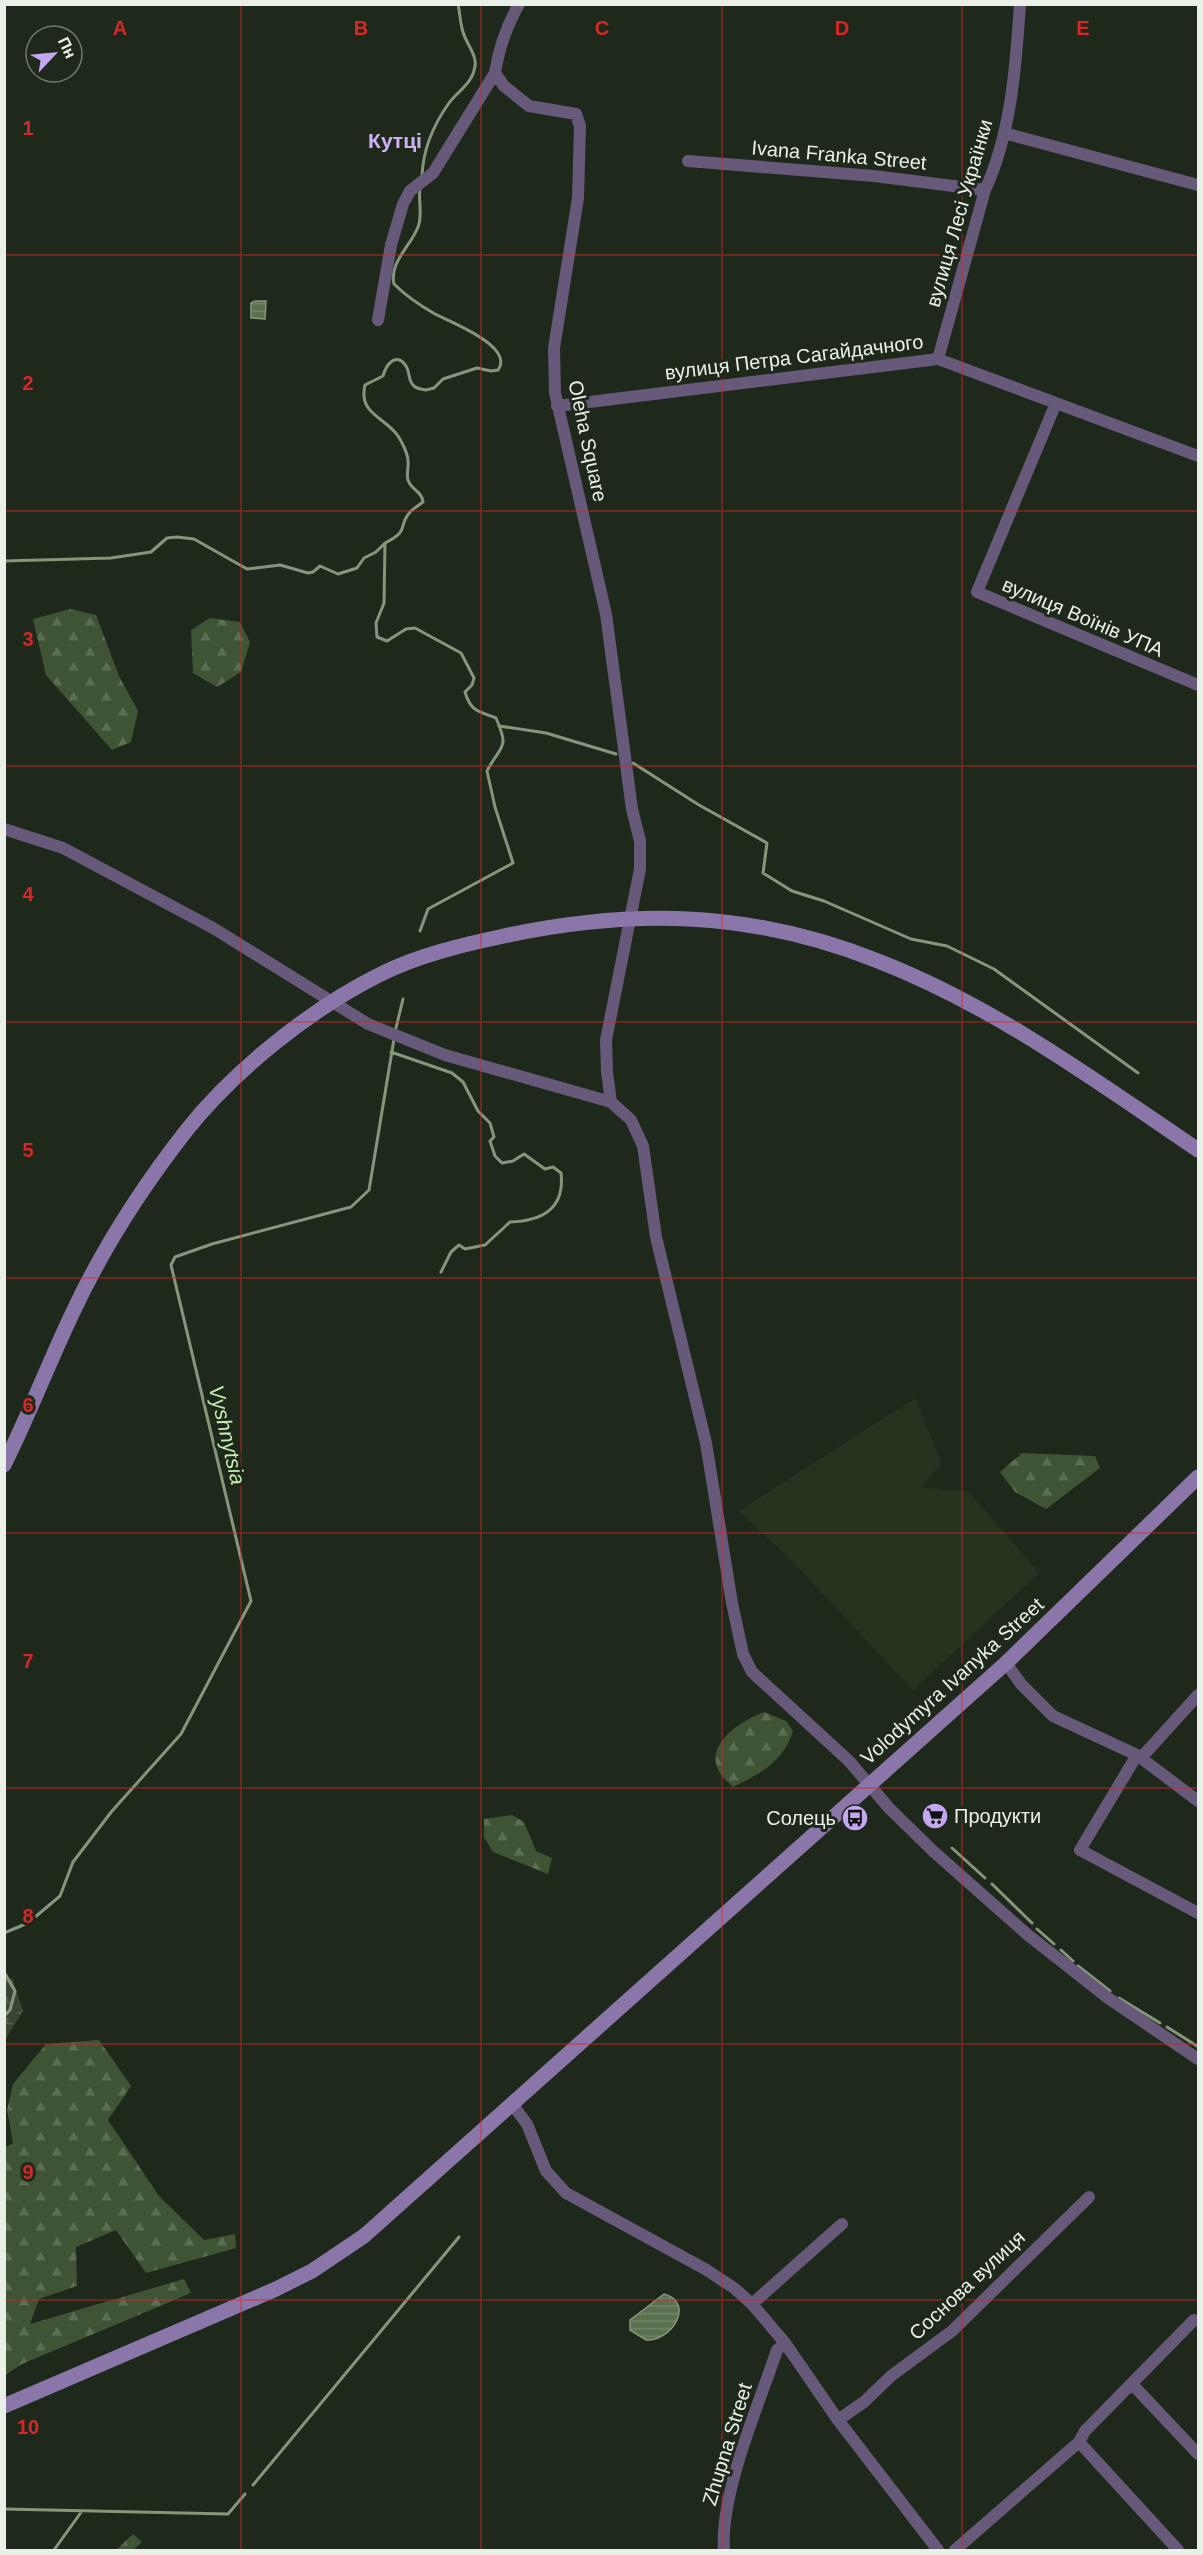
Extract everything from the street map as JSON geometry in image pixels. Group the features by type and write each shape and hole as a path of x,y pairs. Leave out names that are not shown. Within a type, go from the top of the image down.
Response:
{"main road":[{"path":"4,1465 74,1308 118,1230 164,1162 204,1109 293,1030 332,1002 380,974 448,949 538,929 632,918 682,917 736,922 833,944 915,976 1013,1028 1198,1150"},
{"name":"Volodymyra Ivanyka Street","path":"869,1785 1006,1663 1196,1484"},
{"path":"4,2406 228,2311 312,2271 364,2236 869,1785"}],"street":[{"path":"378,320 391,245 403,204 410,191 433,173 495,73 503,37 519,4"},
{"name":"вулиця Лесі Українки","path":"938,359 985,190 993,172 1004,133 1020,4"},
{"name":"Oleha Square","path":"495,73 504,86 529,106 576,114 580,126 578,198 554,348 557,405 606,614 632,809 640,841 640,869 632,918 606,1040 611,1102"},
{"path":"1004,133 1198,185"},
{"name":"Ivana Franka Street","path":"688,161 874,176 985,190"},
{"name":"вулиця Петра Сагайдачного","path":"557,405 938,359 1198,456"},
{"name":"вулиця Воїнів УПА","path":"1056,403 977,592 1198,686"},
{"path":"4,829 63,848 242,945 368,1024 446,1055 611,1102 631,1120 643,1146 656,1237 706,1443 722,1552 743,1654 752,1672 849,1761 869,1785"},
{"path":"1006,1663 1021,1684 1053,1716 1139,1757 1198,1801"},
{"path":"1198,1695 1139,1757 1080,1850 1198,1913"},
{"name":"Volodymyra Ivanyka Street","path":"869,1785 889,1808 952,1869 1052,1956 1158,2034 1198,2059"},
{"path":"512,2103 527,2124 546,2171 566,2193 705,2269 734,2288 752,2304 781,2347 938,2550"},
{"name":"Соснова вулиця","path":"838,2420 864,2402 891,2376 952,2331 1089,2197"},
{"path":"752,2304 842,2224"},
{"path":"954,2550 1079,2442 1085,2431 1194,2320"},
{"name":"Zhupna Street","path":"724,2550 723,2532 733,2481 781,2347"},
{"path":"1132,2384 1198,2454"},
{"path":"1079,2442 1178,2550"}],"shaded area":[{"path":"266,301 265,319 251,318 251,303"},
{"path":"915,1398 942,1463 921,1487 969,1492 1039,1573 913,1690 791,1560 739,1511"},
{"path":"664,2294 678,2305 679,2313 671,2329 655,2339 646,2340 630,2330 630,2320"}],"green space":[{"path":"70,609 96,615 119,676 138,711 131,742 112,750 46,675 33,619"},
{"path":"210,618 240,622 250,642 241,672 217,687 193,673 191,630"},
{"path":"1022,1453 1095,1456 1100,1468 1046,1509 1015,1492 1000,1472"},
{"path":"764,1712 786,1721 793,1731 789,1741 784,1751 770,1765 733,1787 720,1773 716,1762 716,1752 720,1743 736,1727"},
{"path":"512,1815 524,1822 536,1851 552,1858 548,1874 493,1852 484,1837 484,1819"},
{"path":"12,1978 23,2011 5,2040 5,1979"},
{"path":"99,2040 131,2086 108,2120 159,2196 204,2240 235,2234 236,2248 146,2273 116,2230 76,2247 77,2286 39,2299 30,2324 184,2279 191,2293 22,2364 5,2375 4,2148 13,2143 7,2110 13,2084 46,2044"},
{"path":"133,2534 142,2542 133,2550 116,2550"}],"waterway":[{"name":"Vyshnytsia","path":"422,176 427,147 434,128 449,103 474,72 475,62 464,36 458,4"},
{"name":"Vyshnytsia","path":"420,188 419,222 415,234 395,268 394,284 430,311 479,336 498,353 501,361 498,370 477,368 443,379 434,388 426,390 414,386 410,381 406,366 399,360 395,360 386,368 383,376 365,385 365,403 398,436 408,458 408,480 421,495 423,502 406,517 398,535 385,543 384,603 376,623 377,637 387,641 406,629 415,628 461,653 474,678 472,685 465,692 467,699 476,710 496,718 502,736 502,746 487,771 495,807 513,863 428,909 420,931"},
{"path":"4,561 111,558 151,552 167,538 177,537 194,539 247,569 280,565 308,573 320,566 338,574 357,568 364,558 376,552 385,543"},
{"path":"499,726 546,733 616,754"},
{"path":"633,763 699,805 767,843 763,873 792,891 824,901 911,939 947,946 994,969 1138,1073"},
{"name":"Vyshnytsia","path":"395,1032 403,999"},
{"name":"Vyshnytsia","path":"4,1933 28,1923 60,1896 73,1862 112,1811 181,1734 251,1601 171,1265 175,1257 212,1244 351,1207 369,1190 394,1039"},
{"path":"391,1052 452,1073 463,1082 478,1111 490,1123 494,1137 490,1141 495,1156 502,1163 513,1161 524,1154 545,1169 553,1167 561,1173 559,1196 549,1211 532,1219 510,1222 485,1245 465,1249 459,1245 451,1252 441,1272"},
{"path":"952,1848 985,1878"},
{"path":"992,1884 1032,1923"},
{"path":"1037,1929 1054,1944"},
{"path":"1061,1950 1073,1961"},
{"path":"1078,1966 1110,1991"},
{"path":"4,1972 15,1991 10,2010 4,2016"},
{"path":"1119,1998 1160,2023"},
{"path":"1167,2027 1197,2046"},
{"path":"253,2485 459,2237"},
{"path":"4,2509 228,2514 245,2494"},
{"path":"54,2550 82,2511"}],"place":[{"name":"Продукти","path":"935,1816"},
{"name":"Солець","path":"855,1818"}],"district":[{"name":"Кутці","path":"395,141"}]}
